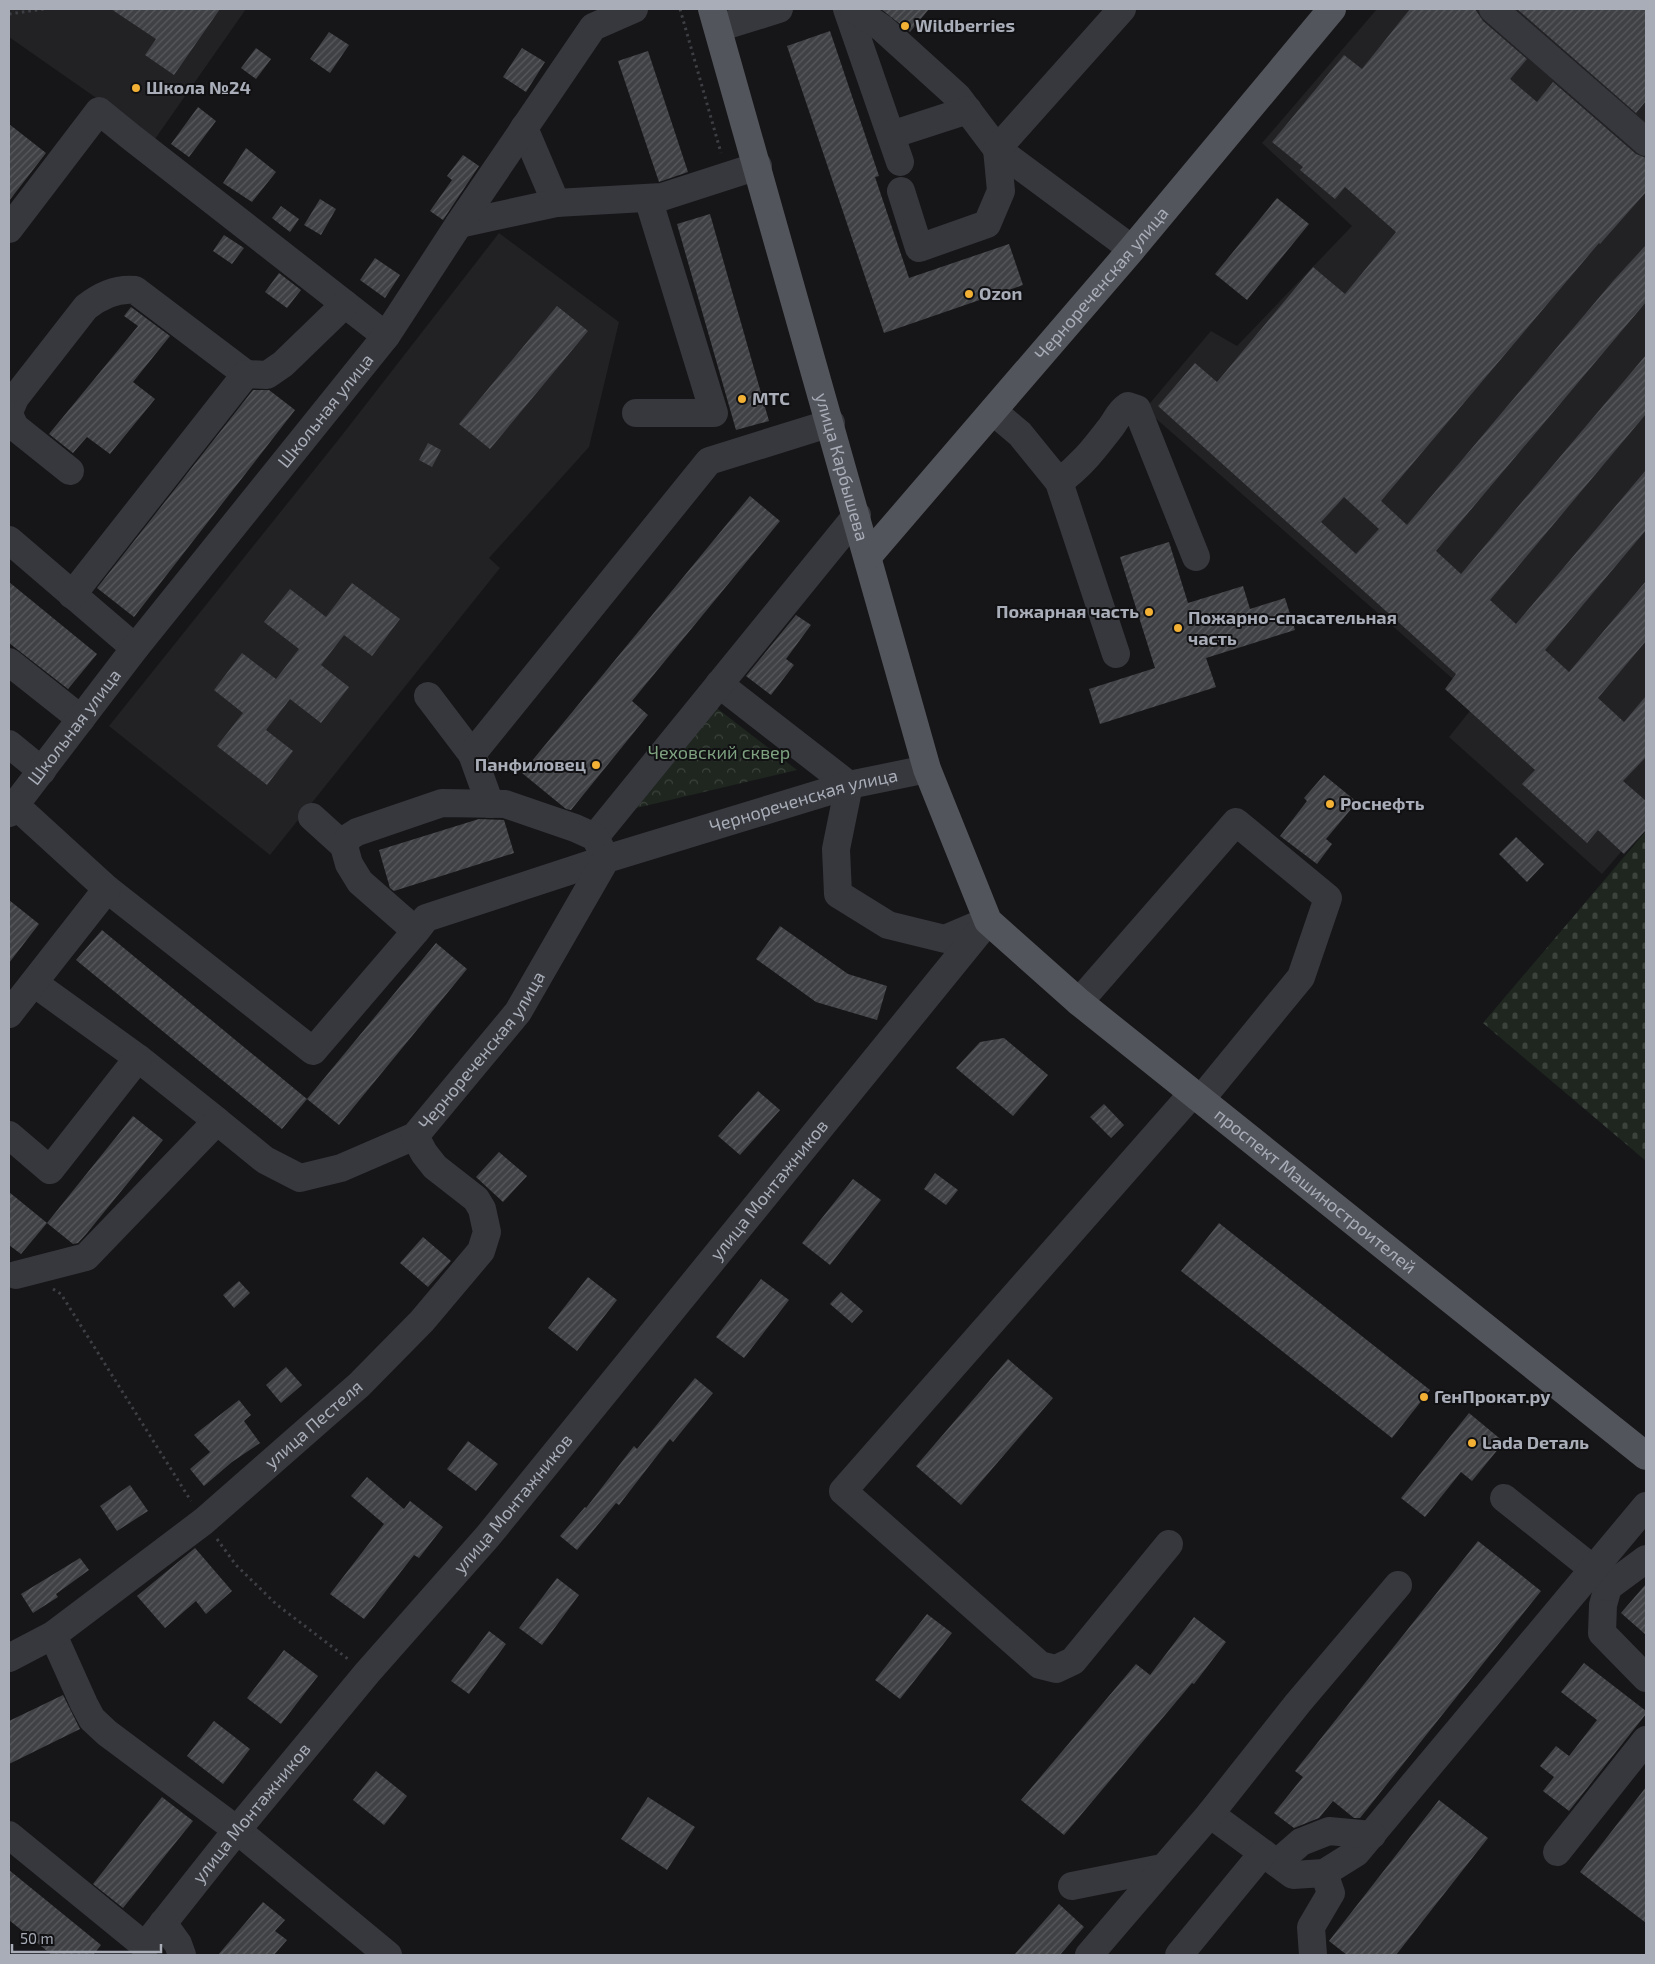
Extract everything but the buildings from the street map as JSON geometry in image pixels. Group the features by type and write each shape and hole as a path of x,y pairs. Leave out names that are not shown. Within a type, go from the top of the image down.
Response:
{"main road":[{"name":"Чернореченская улица","path":"868,556 1132,248 1332,9"},
{"name":"улица Карбышева","path":"715,18 857,515 927,769 988,921"},
{"name":"проспект Машиностроителей","path":"988,921 1080,1002 1646,1456"}],"street":[{"name":"Школьная улица","path":"12,809 135,648 386,336 459,224 593,27 634,9"},
{"path":"715,18 779,9"},
{"path":"847,9 900,162"},
{"path":"854,9 882,28 957,96 997,149 1132,248"},
{"path":"901,192 919,248 987,224 1001,191 997,149 1122,9"},
{"path":"1493,9 1646,142"},
{"path":"890,135 968,110"},
{"path":"9,229 99,111 386,336"},
{"path":"524,128 556,203"},
{"path":"459,224 556,203 662,197 758,166"},
{"path":"636,413 714,413 648,198"},
{"path":"70,471 15,427 9,413 15,398 86,307 97,299 123,288 135,290 246,374 267,375 282,364 345,304"},
{"path":"72,595 246,374"},
{"path":"1059,482 1077,469 1114,423 1120,412 1128,406 1137,409 1196,557"},
{"path":"993,411 1020,434 1059,482 1116,654"},
{"path":"472,754 709,460 831,423"},
{"path":"12,809 107,889 313,1051 426,918 600,848 719,684 857,515"},
{"path":"9,540 135,648"},
{"path":"9,662 81,720"},
{"path":"719,684 849,785 836,849 838,894 888,925 945,939 988,921"},
{"path":"428,696 472,754 490,804"},
{"path":"9,744 42,771"},
{"name":"Чернореченская улица","path":"34,983 138,1058 265,1160 300,1178 341,1168 415,1136 518,1012 600,848 849,785 927,769"},
{"path":"344,846 349,837 357,832 442,803 505,804 575,828 600,848"},
{"path":"312,817 344,846 349,864 360,882 416,931"},
{"path":"1080,1002 1236,822 1328,898 1301,977 1197,1096 843,1491 1040,1665 1056,1669 1073,1661 1169,1544"},
{"path":"9,1014 107,889"},
{"name":"улица Монтажников","path":"9,1835 141,1950 367,1673 488,1536 988,921"},
{"path":"9,1135 50,1170 138,1058"},
{"path":"16,1275 86,1257 217,1121"},
{"name":"улица Пестеля","path":"9,1658 53,1635 204,1521 359,1386 422,1321 481,1251 487,1232 482,1209 476,1199 435,1167 415,1136"},
{"path":"1504,1498 1601,1578 1603,1605 1602,1633 1646,1678"},
{"path":"1210,1814 1293,1875 1324,1873 1356,1853 1601,1578 1646,1506"},
{"path":"1601,1578 1646,1559"},
{"path":"1089,1955 1210,1814 1298,1703 1398,1585"},
{"path":"53,1635 92,1719 237,1830 388,1955"},
{"path":"1557,1852 1646,1740"},
{"path":"1179,1955 1270,1858 1301,1842 1329,1831 1372,1835"},
{"path":"1072,1886 1162,1868"},
{"path":"1313,1955 1311,1928 1332,1893 1324,1873"},
{"path":"163,1923 178,1944 182,1955"}],"path":[{"path":"9,14 44,9"},
{"path":"680,9 728,176"},
{"path":"48,1285 61,1294 204,1521 236,1565 276,1604 367,1673"}],"shaded area":[{"name":"Школа №24","path":"9,9 246,9 155,139 9,37"},
{"path":"1377,9 1646,9 1646,823 1602,874 1449,737 1478,701 1145,409 1211,331 1237,346 1352,226 1262,143"},
{"path":"499,233 619,322 589,447 489,558 500,568 270,855 109,726 339,439"}],"green space":[{"name":"Чеховский сквер","path":"714,706 797,770 632,809"},
{"path":"1646,831 1646,1161 1483,1023"}],"place":[{"name":"Wildberries","path":"905,26"},
{"name":"Школа №24","path":"136,88"},
{"name":"Ozon","path":"969,294"},
{"name":"МТС","path":"742,399"},
{"name":"Пожарная часть","path":"1149,612"},
{"name":"Пожарно-спасательная часть","path":"1178,628"},
{"name":"Панфиловец","path":"596,765"},
{"name":"Роснефть","path":"1330,804"},
{"name":"ГенПрокат.ру","path":"1424,1397"},
{"name":"Lada Dеталь","path":"1472,1443"}]}
